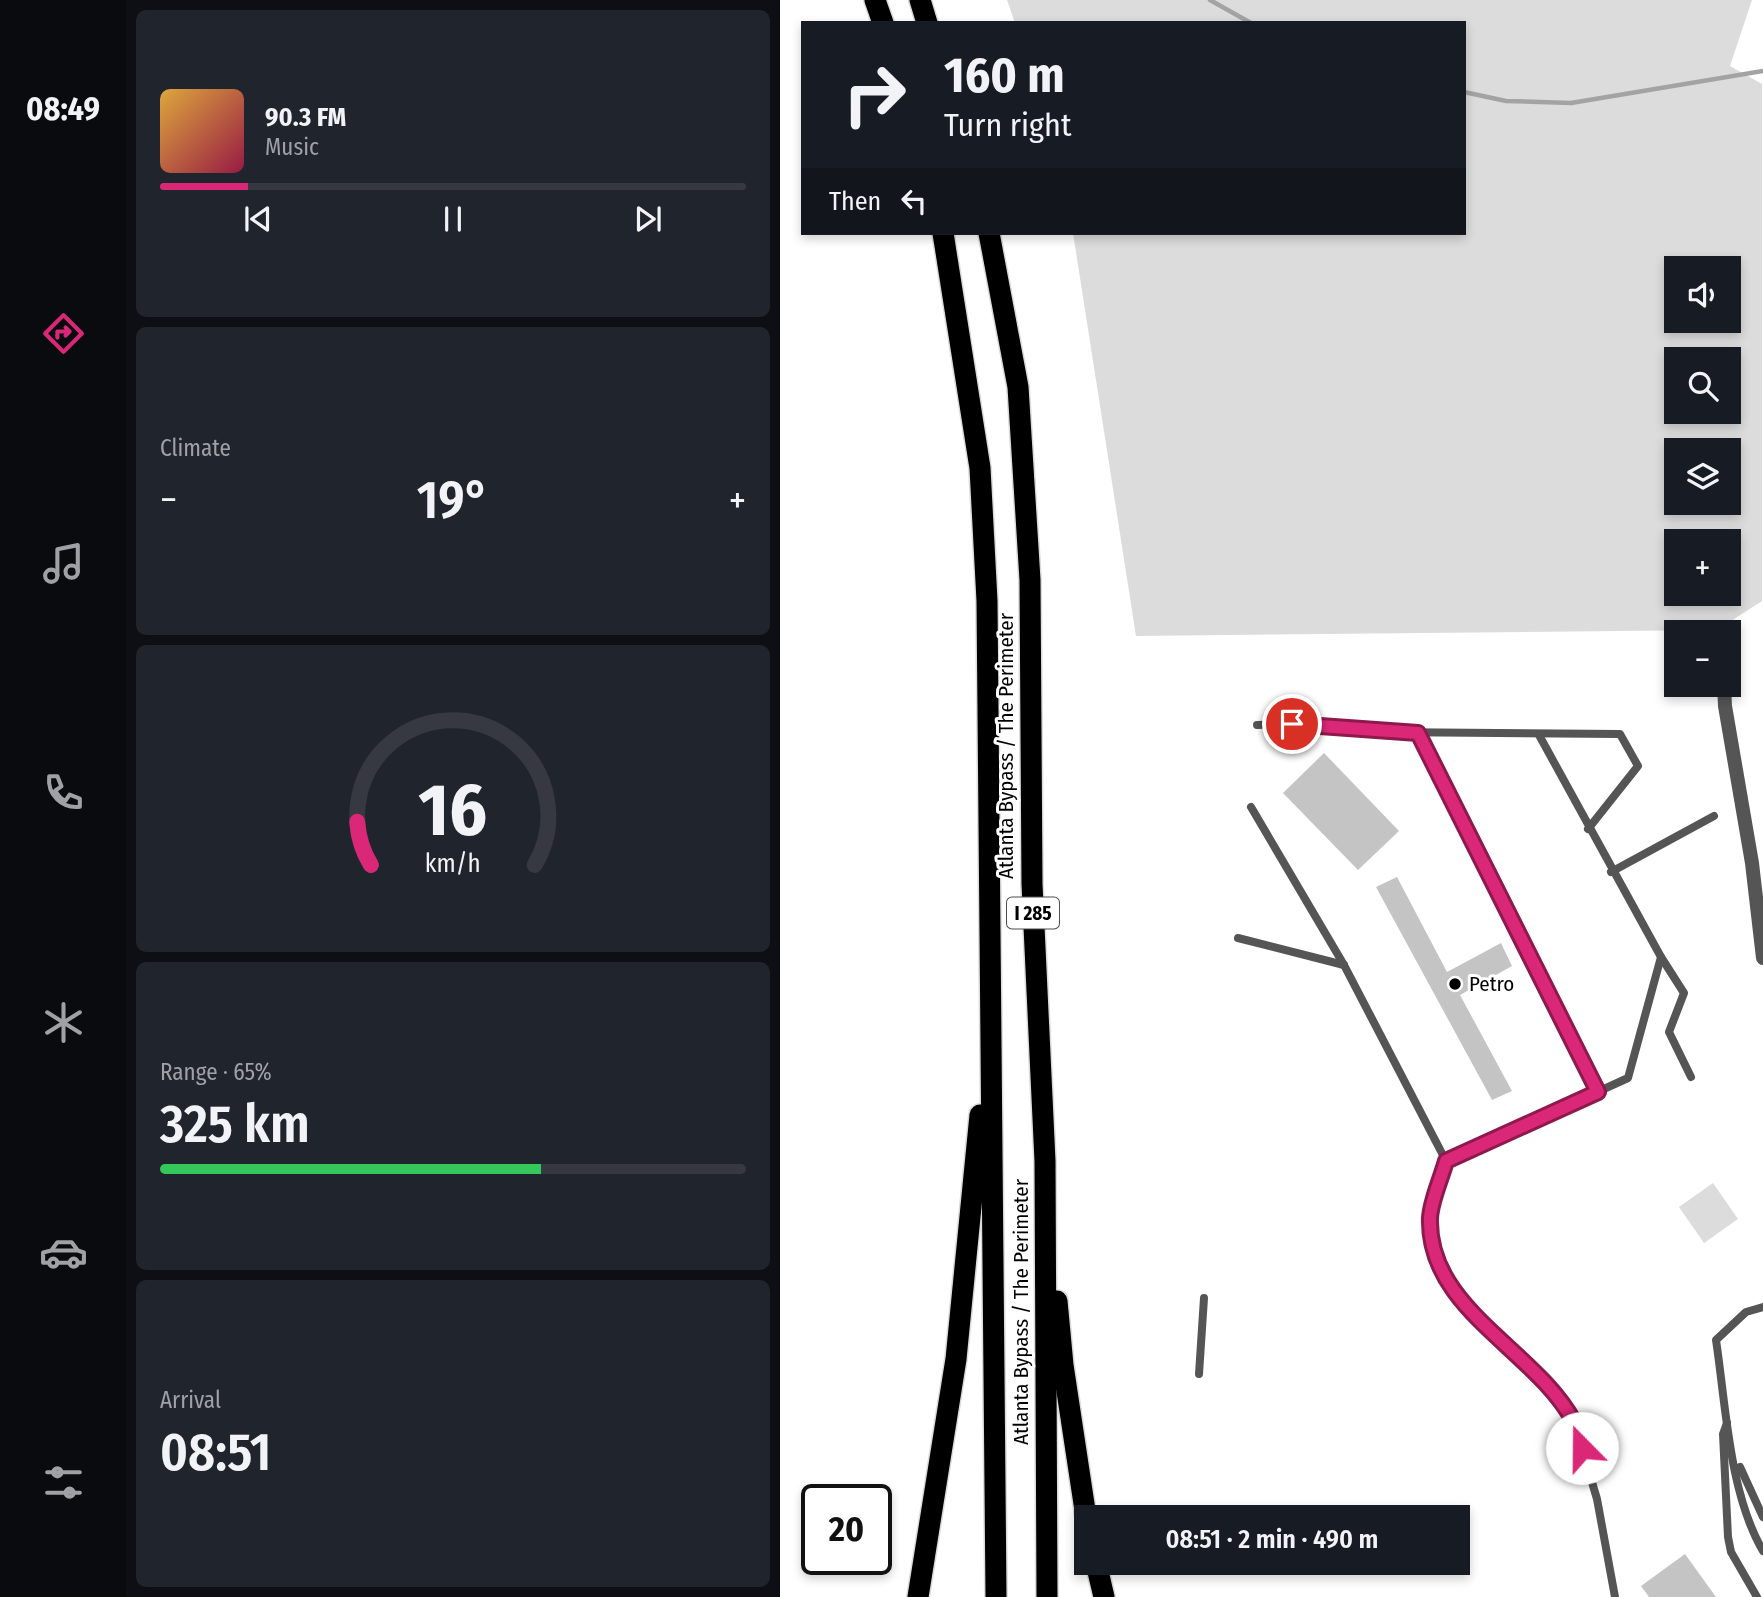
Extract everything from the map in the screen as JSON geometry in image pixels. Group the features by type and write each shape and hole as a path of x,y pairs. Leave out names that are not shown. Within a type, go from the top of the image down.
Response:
{"highway":[{"path":"875,0 882,21"},
{"path":"920,0 926,21"},
{"name":"Atlanta Bypass / The Perimeter","path":"943,235 980,468 987,601 996,1597"},
{"name":"Atlanta Bypass / The Perimeter","path":"989,235 1018,387 1030,580 1031,884 1045,1161 1047,1597"},
{"path":"918,1597 956,1359 990,1004"},
{"path":"1045,1161 1063,1364 1084,1505"},
{"path":"1099,1575 1104,1597"}],"street":[{"path":"1726,697 1762,958"}],"lane":[{"path":"1257,724 1418,733 1620,734 1638,766 1588,829"},
{"path":"1418,733 1598,1092"},
{"path":"1539,735 1611,872 1684,993 1669,1032 1691,1077"},
{"path":"1251,807 1344,965 1446,1161 1430,1217 1436,1263 1472,1313 1532,1369 1574,1422 1597,1499 1615,1597"},
{"path":"1611,872 1714,816"},
{"path":"1238,938 1344,965"},
{"path":"1446,1161 1628,1078 1661,957"},
{"path":"1199,1374 1204,1297"},
{"path":"1762,1307 1746,1312 1716,1340 1733,1452 1749,1528 1762,1551"},
{"path":"1728,1421 1723,1434 1728,1536 1731,1552 1757,1597"},
{"path":"1733,1452 1762,1517"}],"shaded area":[{"path":"1007,0 1752,0 1730,66 1762,84 1762,601 1733,620 1664,620 1664,631 1136,636 1073,235 1466,235 1466,21 1014,21"},
{"path":"1713,1183 1738,1219 1704,1243 1679,1207"}],"building":[{"path":"1324,753 1399,831 1358,870 1283,793"},
{"name":"Petro","path":"1397,877 1447,972 1501,943 1512,966 1460,995 1512,1091 1492,1100 1376,887"},
{"path":"1685,1554 1716,1597 1649,1597 1641,1586"}],"waterway":[{"path":"1210,0 1247,21"},
{"path":"1466,92 1506,101 1571,103 1763,71"}],"place":[{"name":"Petro","path":"1455,984"}],"route":[{"path":"1292,724 1418,733 1598,1092 1446,1161 1430,1217 1436,1263 1472,1313 1532,1369 1574,1422 1582,1448"}]}
